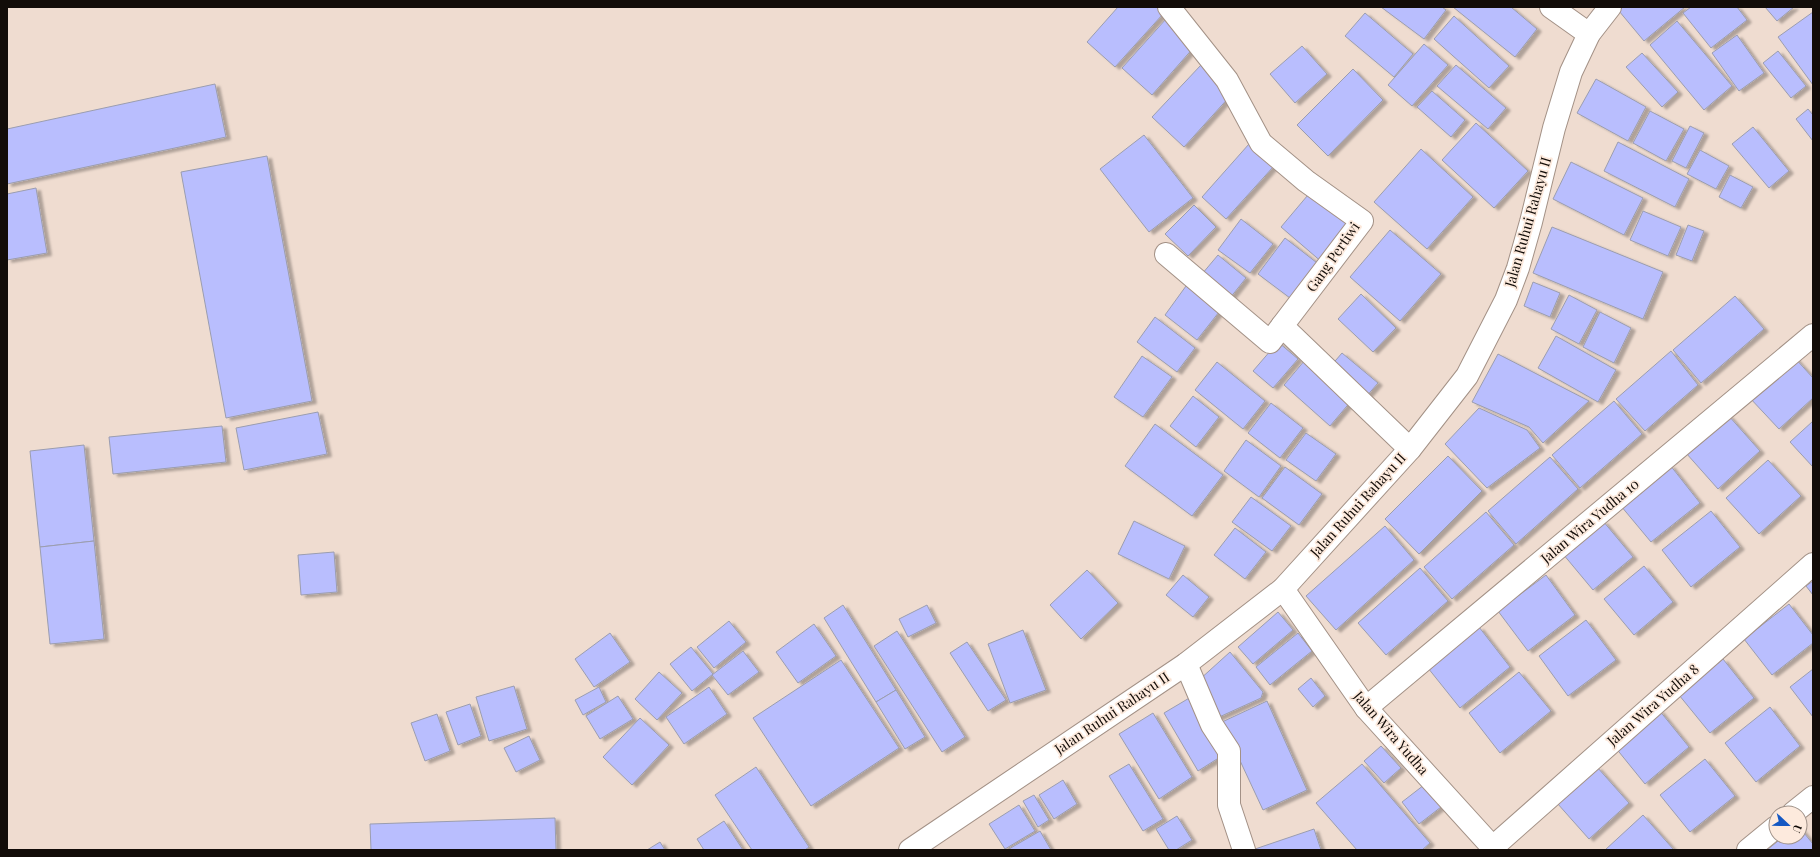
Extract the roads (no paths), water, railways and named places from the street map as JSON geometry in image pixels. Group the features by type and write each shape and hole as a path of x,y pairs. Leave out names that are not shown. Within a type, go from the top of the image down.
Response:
{"street":[{"name":"Gang Pertiwi","path":"1169,7 1227,80 1262,143 1306,181 1362,220 1282,326"},
{"path":"1551,7 1589,34"},
{"name":"Jalan Ruhui Rahayu II","path":"910,850 1186,664 1283,589 1410,449 1467,376 1506,300 1526,237 1571,72 1589,34 1610,7"},
{"path":"1166,254 1270,342 1282,326 1410,449"},
{"name":"Jalan Wira Yudha 10","path":"1366,708 1813,334"},
{"name":"Jalan Wira Yudha 8","path":"1494,848 1813,564"},
{"name":"Jalan Wira Yudha","path":"1283,589 1366,708 1494,848"},
{"path":"1186,664 1212,725 1229,751 1229,805 1244,850"},
{"path":"1803,805 1813,797"},
{"path":"1748,850 1768,834"}]}
